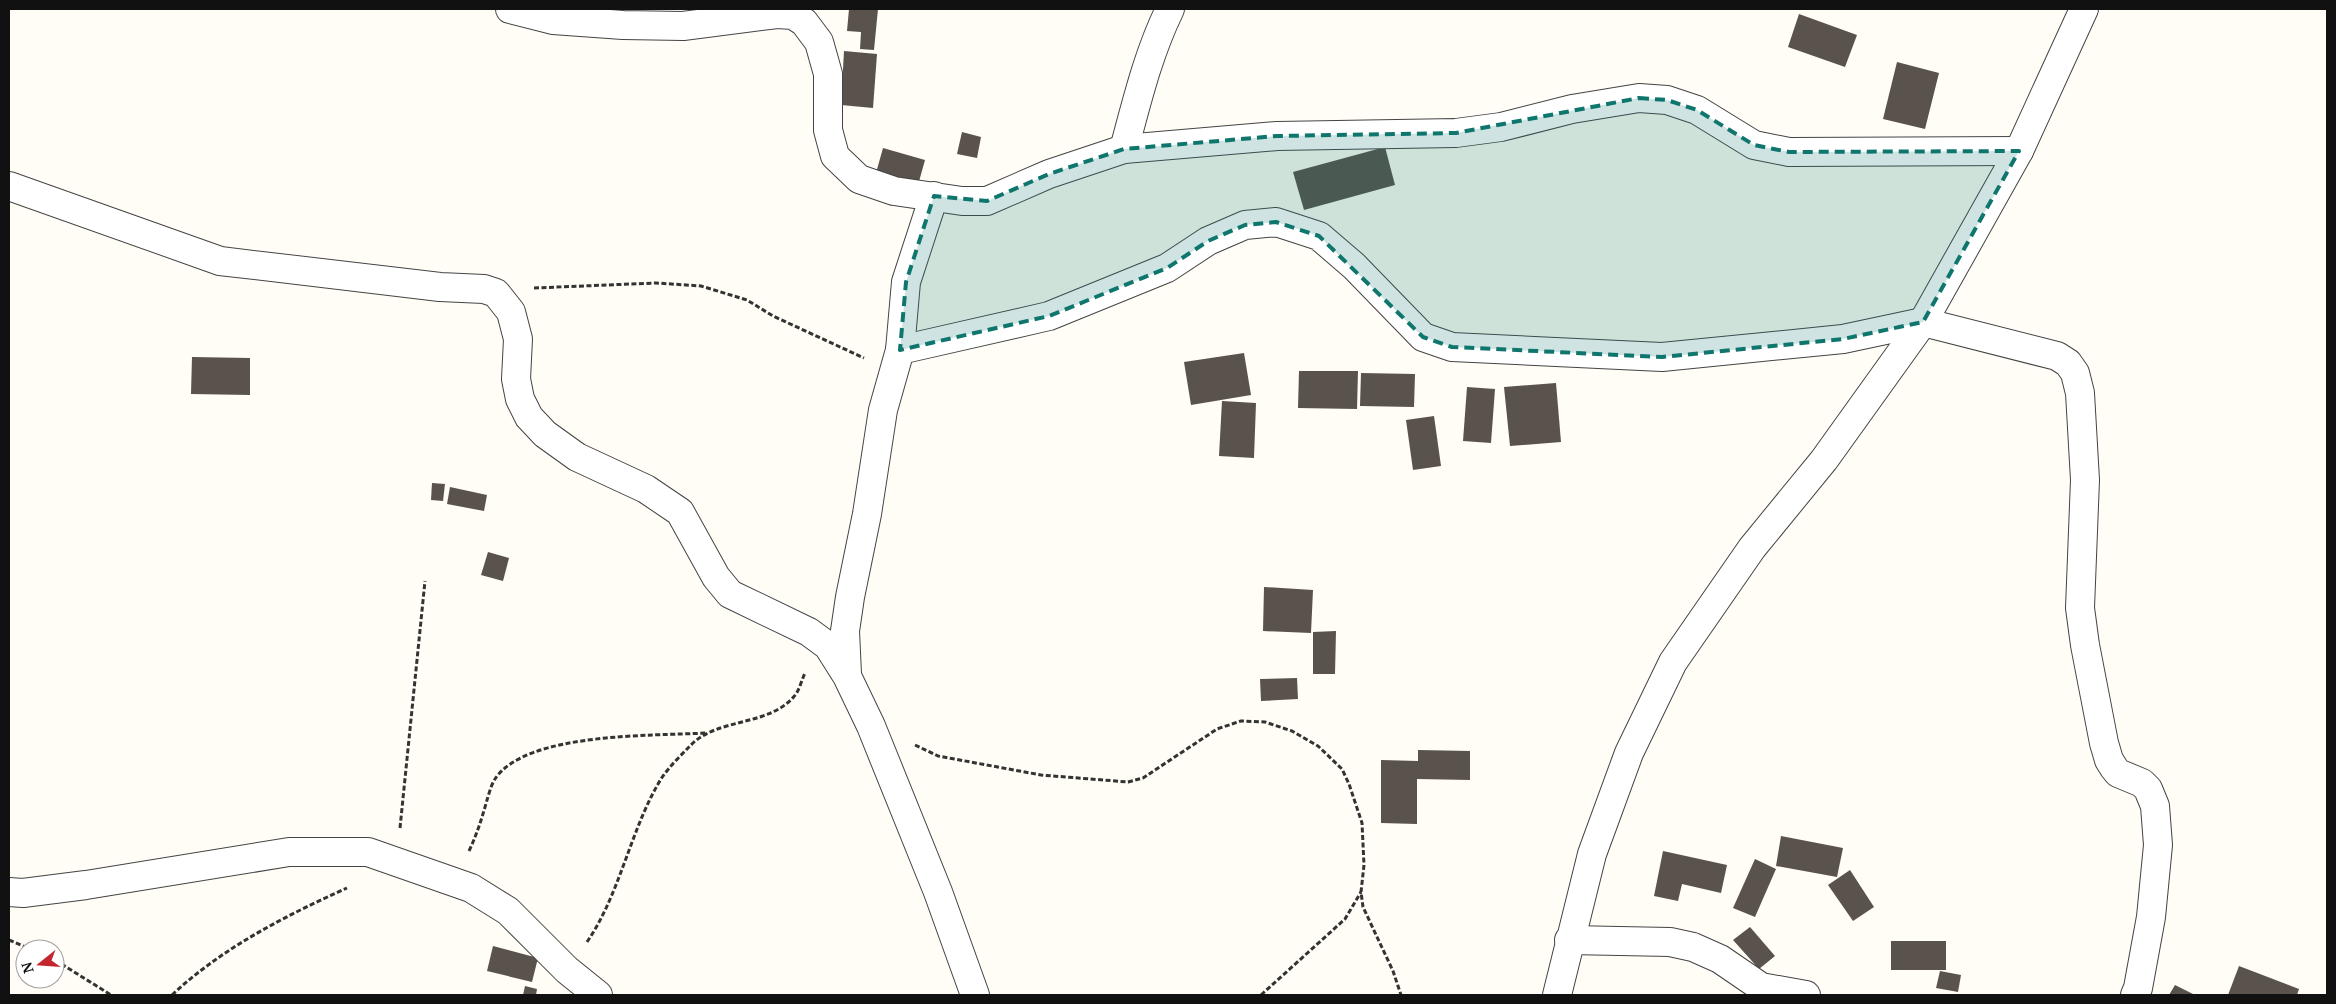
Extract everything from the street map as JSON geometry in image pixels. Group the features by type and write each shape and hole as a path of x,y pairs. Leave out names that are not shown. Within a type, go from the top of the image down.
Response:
{"street":[{"path":"510,9 553,20 623,25 683,26 777,14 792,15 804,22 819,42 828,74 828,130 835,156 859,179 894,191 962,201 987,201 1049,174 1124,149 1277,136 1456,133 1501,127 1572,109 1639,98 1667,100 1696,110 1754,145 1789,152 2019,151"},
{"path":"1124,149 1143,76 1161,27 1170,9"},
{"path":"1557,995 1569,940 1592,854 1630,753 1673,662 1752,548 1824,460 1923,322 2019,151 2084,9"},
{"path":"9,186 220,261 440,287 484,288 496,293 511,312 518,339 516,379 520,399 530,416 545,434 577,457 646,489 680,512 716,577 730,594 809,632 828,646 847,676 870,726 938,892 975,995"},
{"path":"847,676 845,631 847,614 883,410 897,360 906,282 934,196"},
{"path":"897,360 1049,316 1167,268 1208,241 1245,225 1276,222 1319,236 1354,266 1423,337 1452,347 1662,358 1843,339 1923,322 2057,356 2068,363 2075,373 2080,393 2085,480 2080,608 2085,645 2109,760 2118,773 2142,783 2148,788 2155,806 2158,845 2151,917 2138,988 2135,995"},
{"path":"9,892 23,893 86,885 289,852 368,852 471,888 508,912 567,970 598,995"},
{"path":"1569,940 1670,942 1693,947 1720,960 1761,987 1806,995"}],"path":[{"path":"496,293 559,286 600,284 656,283 701,286 747,300 773,316 834,346 897,360"},
{"path":"172,995 191,977 243,940 359,882 393,862 425,581"},
{"path":"439,878 467,854 475,837 493,780 504,768 523,756 552,746 602,738 706,733 757,718 781,706 796,694 821,641"},
{"path":"870,726 938,756 1041,775 1128,782 1143,778 1217,729 1241,721 1265,722 1292,731 1318,746 1342,769 1349,784 1362,823 1364,865 1361,892 1363,907 1393,971 1401,995"},
{"path":"567,970 602,920 644,813 662,778 693,742 706,733"},
{"path":"1261,995 1345,919 1361,892"},
{"path":"65,966 111,995"}],"highlighted area":[{"path":"1639,98 1667,100 1697,110 1754,145 1789,152 2019,151 1923,322 1843,339 1662,357 1452,347 1423,337 1319,236 1276,222 1245,225 1208,241 1167,268 1049,316 900,350 906,282 934,196 987,201 1049,174 1124,149 1277,136 1456,133"}],"building":[{"path":"849,9 878,9 874,50 860,49 861,32 847,31"},
{"path":"1799,14 1857,35 1845,67 1788,47"},
{"path":"844,51 877,54 873,108 841,105"},
{"path":"1897,62 1939,73 1925,129 1883,119"},
{"path":"962,132 981,137 977,158 957,154"},
{"path":"1385,147 1395,185 1304,210 1293,172"},
{"path":"883,148 925,160 918,185 876,173"},
{"path":"1244,353 1251,395 1191,405 1184,362"},
{"path":"192,357 250,358 250,395 191,394"},
{"path":"1299,371 1358,371 1357,409 1298,408"},
{"path":"1361,373 1415,374 1414,407 1360,406"},
{"path":"1556,383 1561,442 1510,446 1504,387"},
{"path":"1467,387 1495,389 1491,443 1463,441"},
{"path":"1222,401 1256,403 1254,458 1219,456"},
{"path":"1434,416 1441,466 1413,470 1406,420"},
{"path":"432,483 445,484 443,501 431,500"},
{"path":"450,487 487,495 484,511 447,504"},
{"path":"488,552 509,558 503,581 481,575"},
{"path":"1264,587 1313,590 1311,633 1263,631"},
{"path":"1336,631 1335,674 1313,674 1313,632"},
{"path":"1297,678 1298,699 1261,701 1260,679"},
{"path":"1418,750 1470,751 1470,780 1417,779 1417,824 1381,823 1381,760 1418,761"},
{"path":"1781,836 1843,848 1837,877 1776,866"},
{"path":"1663,851 1727,865 1721,893 1682,884 1678,901 1654,896"},
{"path":"1755,859 1776,869 1755,917 1733,908"},
{"path":"1850,870 1874,907 1853,921 1828,885"},
{"path":"1750,927 1775,956 1759,969 1733,940"},
{"path":"1891,941 1946,941 1946,970 1891,970"},
{"path":"493,946 538,958 532,982 487,971"},
{"path":"2239,966 2299,989 2297,995 2228,995"},
{"path":"1940,971 1961,975 1958,992 1936,988"},
{"path":"2175,985 2195,995 2169,995"},
{"path":"525,986 537,989 536,995 523,995"}]}
